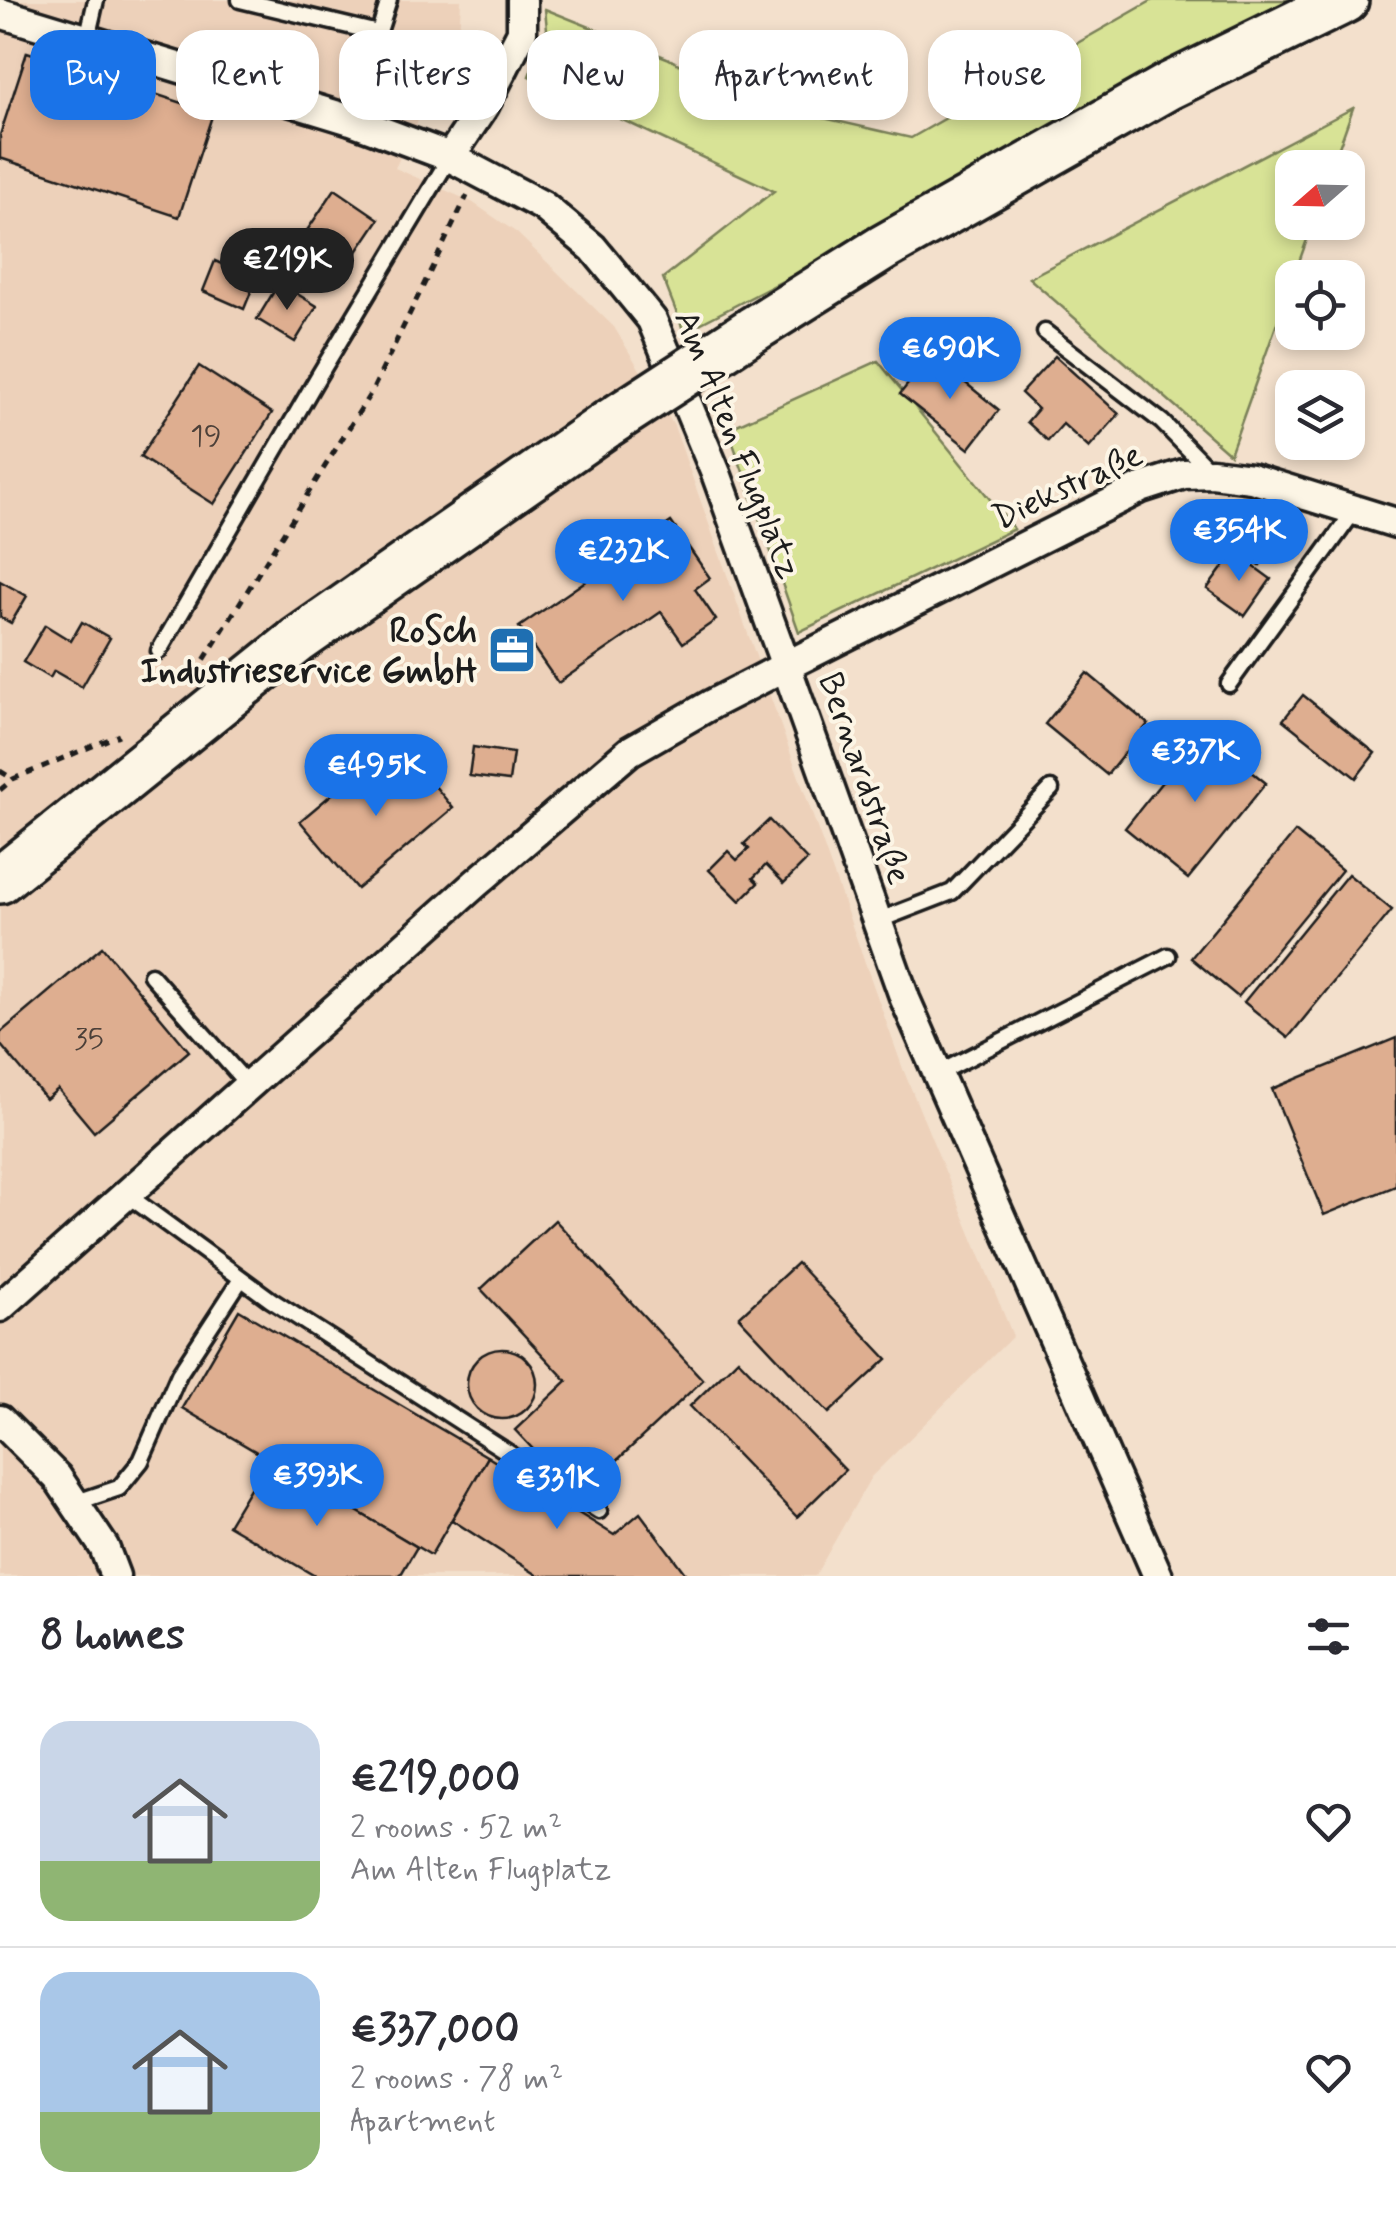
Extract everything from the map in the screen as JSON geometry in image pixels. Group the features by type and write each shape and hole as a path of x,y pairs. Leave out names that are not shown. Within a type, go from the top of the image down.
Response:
{"main road":[{"path":"0,880 298,640 606,425 883,248 1169,86 1344,0"}],"street":[{"path":"450,157 484,106 522,32 522,0"},
{"name":"Am Alten Flugplatz","path":"0,13 55,30"},
{"name":"Am Alten Flugplatz","path":"156,61 339,116"},
{"name":"Am Alten Flugplatz","path":"351,120 450,157 543,206 593,248 652,320 718,476 786,666"},
{"name":"Diekstraße","path":"786,666 1140,488 1184,474 1251,478 1396,523"},
{"name":"Bernardstraße","path":"0,1307 475,884 630,752 786,666 905,999 1158,1576"},
{"path":"0,1420 57,1478 104,1548 115,1576"}],"lane":[{"path":"89,30 96,0"},
{"path":"240,0 365,30"},
{"path":"379,30 389,0"},
{"path":"158,651 450,157"},
{"path":"1045,332 1162,422 1212,473"},
{"path":"1230,684 1355,510"},
{"path":"877,920 952,892 1051,788"},
{"path":"938,1074 1168,956"},
{"path":"151,975 248,1085"},
{"path":"126,1194 242,1279 599,1512"},
{"path":"74,1503 119,1488 141,1461 179,1374 242,1279"}],"path":[{"path":"194,676 372,391 478,172"},
{"path":"0,790 13,779 120,734"},
{"path":"0,771 13,779"}],"shaded area":[{"path":"0,0 461,0 459,30 339,30 339,120 418,120 395,168 472,202 517,233 614,327 674,426 903,1069 1013,1336 871,1477 815,1576 0,1576"}],"green space":[{"path":"1153,0 1325,0 684,332 663,278 774,191 623,120 659,120 659,55 679,64 679,120 832,120 911,138 943,120 1081,120 1081,41"},
{"path":"545,9 597,30 547,30"},
{"path":"1353,108 1338,150 1275,150 1275,240 1307,240 1300,260 1275,260 1275,329 1230,454 1029,278"},
{"path":"878,361 1014,529 799,632 728,429"}],"building":[{"path":"27,52 30,120 156,120 156,94 176,101 176,120 211,120 179,217 0,158 0,135"},
{"path":"335,189 379,219 346,268 302,238"},
{"path":"232,252 262,265 244,309 203,291 215,261 226,266"},
{"path":"279,283 317,306 295,342 257,319"},
{"path":"931,355 999,410 969,449 900,394"},
{"path":"1055,356 1119,414 1089,448 1063,424 1048,441 1027,422 1038,409 1021,393"},
{"path":"199,366 272,413 214,504 140,457"},
{"path":"1257,518 1281,536 1260,565 1235,547"},
{"path":"671,522 710,578 695,589 716,620 683,643 661,612 558,683 519,627"},
{"path":"1234,552 1271,579 1245,616 1207,589"},
{"path":"0,581 27,596 11,623 0,617"},
{"path":"82,622 110,638 82,687 54,671 50,678 23,662 45,625 71,641"},
{"path":"1087,673 1148,724 1107,775 1045,724"},
{"path":"1303,695 1375,753 1356,778 1283,720"},
{"path":"1202,732 1266,783 1188,879 1125,828"},
{"path":"473,747 513,753 509,781 469,776"},
{"path":"411,757 453,808 357,889 300,821 368,764 382,781"},
{"path":"769,820 807,860 784,883 766,865 753,878 758,883 740,901 709,870 728,851 737,860 749,849 744,844"},
{"path":"1295,832 1342,870 1238,997 1191,958"},
{"path":"1348,874 1392,910 1288,1038 1244,1002"},
{"path":"102,947 189,1051 94,1132 58,1089 46,1099 0,1044 0,1033"},
{"path":"1396,1038 1396,1186 1324,1215 1272,1089"},
{"path":"555,1220 703,1380 594,1482 563,1449 547,1464 515,1430 567,1381 481,1289"},
{"path":"797,1263 887,1359 829,1413 739,1317"},
{"path":"239,1310 488,1457 431,1555 182,1408"},
{"path":"502,1349 527,1359 537,1384 527,1409 502,1419 477,1409 467,1384 477,1359"},
{"path":"738,1359 845,1470 797,1517 690,1406"},
{"path":"488,1457 614,1535 640,1513 687,1576 539,1576 452,1520"},
{"path":"268,1458 417,1547 400,1576 315,1576 228,1525"}],"place":[{"name":"RoSch Industrieservice GmbH","path":"512,650"}]}
